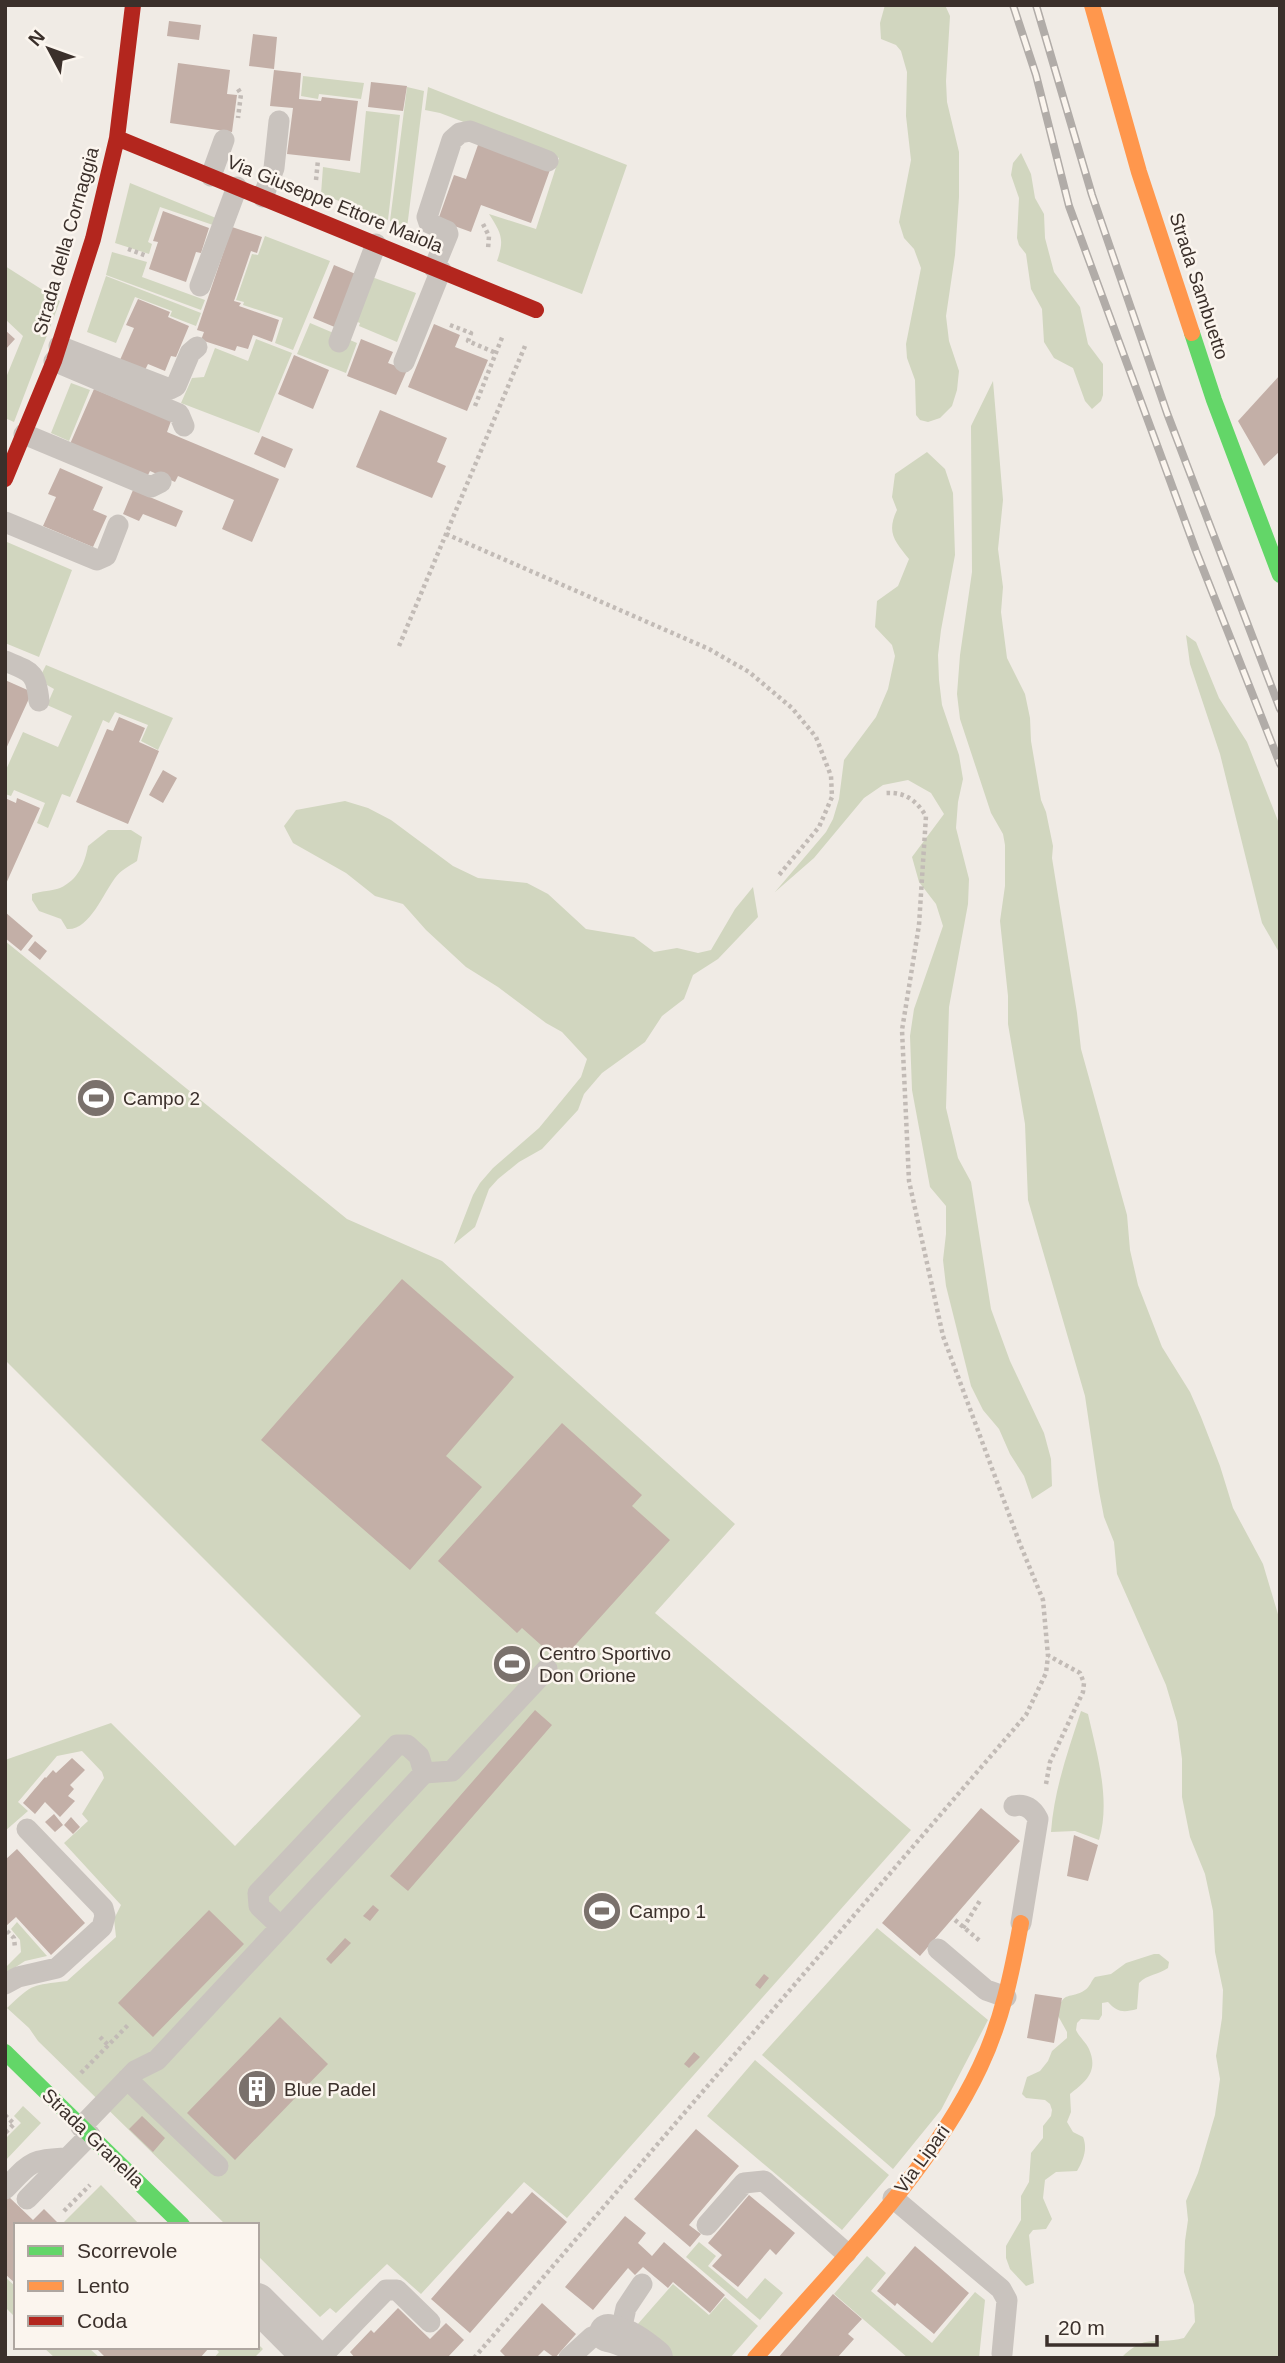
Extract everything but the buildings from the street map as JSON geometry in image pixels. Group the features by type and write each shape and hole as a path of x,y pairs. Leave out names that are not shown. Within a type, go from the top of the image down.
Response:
{"street":[{"name":"Strada della Cornaggia","path":"5,479 16,444 56,353 82,277 117,138 133,5"},
{"name":"Strada Sambuetto","path":"1092,5 1139,172 1210,387 1278,568"},
{"name":"Via Giuseppe Ettore Maiola","path":"117,138 536,310"},
{"name":"Via Lipari","path":"755,2358 934,2148 970,2088 993,2038 1006,1997 1021,1923"},
{"name":"Strada Granella","path":"5,2052 180,2223"},
{"path":"259,2304 313,2358"},
{"path":"614,2334 654,2358"}],"lane":[{"path":"263,197 274,168 279,121"},
{"path":"404,362 449,234 429,223 427,217 452,141 460,133 470,131 548,161"},
{"path":"211,176 224,140"},
{"path":"200,286 237,187"},
{"path":"339,342 376,244"},
{"path":"56,353 170,389 176,386 190,352 197,347"},
{"path":"56,353 179,414 184,426"},
{"path":"16,444 150,487 161,482"},
{"path":"5,522 97,560 106,556 118,525"},
{"path":"5,661 32,673 37,680 39,701"},
{"path":"27,2199 67,2158 85,2131 135,2071 157,2060 424,1773 452,1772 547,1669"},
{"path":"281,1927 259,1906 258,1893 397,1745 407,1745 419,1756 424,1773"},
{"path":"1014,1806 1028,1807 1038,1819 1021,1923"},
{"path":"5,1984 18,1977 57,1968 102,1927 105,1916 103,1908 27,1829"},
{"path":"940,1951 986,1990 1006,1997"},
{"path":"127,2080 218,2166"},
{"path":"5,2189 29,2165 43,2159 67,2158"},
{"path":"707,2225 744,2183 764,2181 846,2253"},
{"path":"893,2199 1001,2289 1007,2300 1002,2354"},
{"path":"569,2358 592,2337 614,2334 626,2308 642,2284"},
{"path":"320,2358 386,2290 397,2290 430,2322"}],"path":[{"path":"315,189 318,160"},
{"path":"475,406 517,302"},
{"path":"399,646 538,314 536,310"},
{"path":"423,314 471,333 468,341 496,353"},
{"path":"446,534 709,649 749,673 792,708 816,737 831,776 832,797 820,827 779,875"},
{"path":"474,2358 1026,1715 1046,1673 1048,1656 1043,1600 943,1336 911,1192 902,1030 919,925 926,816 917,803 901,792 885,793"},
{"path":"1038,1819 1050,1762 1083,1692 1084,1683 1080,1673 1048,1656"},
{"path":"940,1951 963,1927 981,1899"},
{"path":"55,2101 129,2024"},
{"path":"5,2115 14,2124 5,2133"}],"green space":[{"path":"885,5 945,5 950,16 947,102 959,152 959,197 955,255 946,316 949,341 959,371 952,406 940,418 928,422 920,420 916,415 915,380 907,358 906,344 921,268 914,249 904,238 899,222 911,160 906,116 907,72 901,51 896,45 881,39 880,23"},
{"path":"303,76 364,83 361,99 319,94 318,99 301,96"},
{"path":"407,87 424,91 407,228 390,221"},
{"path":"428,87 627,165 582,294 497,261 501,247 500,236 489,214 536,229 559,158 440,113 425,110"},
{"path":"366,111 400,115 388,220 321,194 323,167 360,173"},
{"path":"1021,153 1031,174 1035,198 1044,214 1045,238 1054,272 1080,307 1088,344 1103,364 1103,395 1101,401 1092,409 1085,401 1073,368 1054,358 1044,342 1042,309 1031,289 1026,254 1017,238 1019,198 1011,175 1013,163"},
{"path":"130,183 216,218 213,225 160,207 148,242 152,244 149,254 115,243"},
{"path":"265,236 330,261 293,350 275,343 283,318 243,305 244,302 236,300 252,254 258,255"},
{"path":"112,252 147,262 142,277 205,300 201,310 106,275"},
{"path":"5,266 60,301 14,422 5,418 5,380 23,336 5,319"},
{"path":"106,276 201,313 196,326 170,316 172,311 135,297 116,343 87,332"},
{"path":"369,276 416,293 397,342 359,326 360,323 352,320"},
{"path":"310,323 357,343 346,373 297,354"},
{"path":"256,339 292,353 259,433 181,403 192,378 204,377 215,348 248,361"},
{"path":"993,381 1003,500 998,549 1003,587 1001,612 1007,658 1025,694 1030,718 1041,800 1053,846 1052,858 1081,1049 1127,1215 1130,1250 1138,1285 1162,1347 1190,1392 1201,1417 1233,1508 1263,1564 1280,1621 1280,2358 1121,2358 1144,2342 1184,2338 1195,2322 1194,2305 1184,2272 1188,2220 1186,2201 1198,2173 1215,2115 1220,2079 1216,2056 1223,1990 1215,1952 1213,1911 1205,1874 1190,1837 1182,1797 1182,1759 1177,1722 1166,1685 1117,1574 1114,1542 1104,1517 1099,1491 1085,1396 1028,1200 1025,1124 1008,1024 1008,996 1000,921 1005,886 1005,845 1003,834 991,813 960,719 957,694 972,572 971,426"},
{"path":"71,383 90,390 69,441 51,433"},
{"path":"927,452 945,469 953,493 955,555 941,630 939,680 942,705 959,755 963,779 956,828 969,879 968,904 949,1007 946,1108 958,1158 971,1182 991,1309 1010,1361 1044,1433 1051,1459 1052,1486 1032,1499 1024,1476 999,1429 983,1410 971,1386 946,1286 943,1260 946,1206 930,1187 912,1090 910,1036 914,1009 943,926 936,904 919,882 912,857 944,814 931,793 908,780 883,785 864,798 814,858 775,892 826,832 839,799 844,760 876,717 888,689 895,656 892,645 875,627 877,601 898,586 909,559 896,542 892,531 897,510 892,497 895,474"},
{"path":"7,542 72,570 39,657 5,643"},
{"path":"1186,635 1196,642 1219,698 1247,742 1280,826 1280,954 1262,923 1220,754 1190,664"},
{"path":"46,665 173,718 158,750 141,741 148,725 115,712 109,723 103,720 70,797 62,794 48,828 37,823 45,803 14,790 11,796 5,794 5,772 23,732 58,747 72,716 47,705 54,689 47,685 42,673"},
{"path":"345,801 368,808 391,820 453,866 478,878 527,883 548,894 586,929 634,937 654,952 677,948 698,953 711,950 735,909 753,887 758,917 718,959 693,975 684,999 662,1016 645,1042 602,1073 584,1094 578,1110 542,1149 519,1162 498,1179 489,1189 475,1227 454,1244 480,1183 493,1168 539,1128 581,1077 587,1059 562,1032 466,967 426,930 403,904 375,896 346,873 293,843 284,826 296,810"},
{"path":"108,830 131,830 142,837 137,861 117,875 89,918 75,928 67,929 61,919 39,911 32,900 32,894 60,888 72,880 83,865 88,846"},
{"name":"Centro Sportivo Don Orione","path":"5,941 347,1219 442,1261 735,1524 655,1613 911,1830 567,2218 524,2182 421,2294 387,2264 336,2313 330,2308 320,2317 259,2257 259,2223 224,2223 7,2008 34,1987 67,1981 116,1937 114,1919 121,1905 64,1843 88,1821 82,1814 104,1778 102,1772 82,1751 57,1756 18,1802 28,1811 5,1831 5,1760 111,1723 235,1846 361,1716 5,1360"},
{"path":"1081,1711 1088,1714 1099,1761 1104,1809 1099,1840 1075,1831 1051,1832 1058,1786"},
{"path":"17,1922 47,1956 25,1961 5,1974 5,1968 21,1952 20,1940 11,1929"},
{"path":"877,1928 988,2020 941,2110 893,2169 762,2055"},
{"path":"1159,1954 1169,1962 1168,1968 1139,1983 1137,2009 1121,2011 1108,2002 1102,2003 1099,2020 1081,2019 1077,2023 1076,2030 1089,2049 1092,2064 1089,2076 1070,2094 1071,2112 1067,2122 1073,2132 1083,2137 1084,2155 1077,2171 1056,2172 1045,2180 1043,2198 1052,2219 1046,2229 1033,2230 1029,2235 1034,2283 1026,2286 1010,2269 1006,2246 1021,2220 1021,2196 1029,2182 1031,2153 1043,2138 1043,2126 1052,2110 1045,2100 1026,2098 1022,2094 1027,2077 1040,2071 1052,2051 1067,2038 1067,2032 1057,2014 1065,1998 1085,1990 1095,1977 1111,1974 1126,1963"},
{"path":"755,2060 889,2175 842,2230 707,2116"},
{"path":"23,2106 41,2123 5,2161 5,2139 21,2123 14,2116"},
{"path":"101,2185 138,2223 63,2223"},
{"path":"699,2242 716,2256 708,2266 747,2299 765,2278 783,2293 760,2320 686,2257"},
{"path":"867,2256 886,2273 871,2291 932,2343 975,2292 985,2300 979,2358 908,2358 834,2294"},
{"path":"5,2277 14,2285 14,2316 5,2307"},
{"path":"673,2284 709,2315 725,2297 758,2326 730,2358 674,2358 637,2325"},
{"path":"259,2345 263,2349 254,2358 214,2358 219,2352 216,2349 259,2349"},
{"path":"45,2349 90,2349 100,2358 55,2358"}],"railway":[{"path":"1013,5 1036,75 1069,206 1196,551 1280,764"},
{"path":"1036,5 1092,195 1167,413 1280,709"}],"traffic: fast":[{"path":"1192,333 1214,400 1280,575"},
{"path":"5,2052 180,2223"}],"traffic: slow":[{"path":"1092,5 1139,172 1192,333"},
{"path":"755,2358 878,2219 935,2145 959,2106 980,2067 994,2032 1010,1978 1021,1923"}],"traffic: jam":[{"path":"5,479 54,361 93,239 117,138 133,5"},
{"path":"117,138 536,310"}],"place":[{"name":"Campo 2","path":"96,1098"},
{"name":"Centro Sportivo Don Orione","path":"512,1664"},
{"name":"Campo 1","path":"602,1911"},
{"name":"Blue Padel","path":"257,2089"}]}
